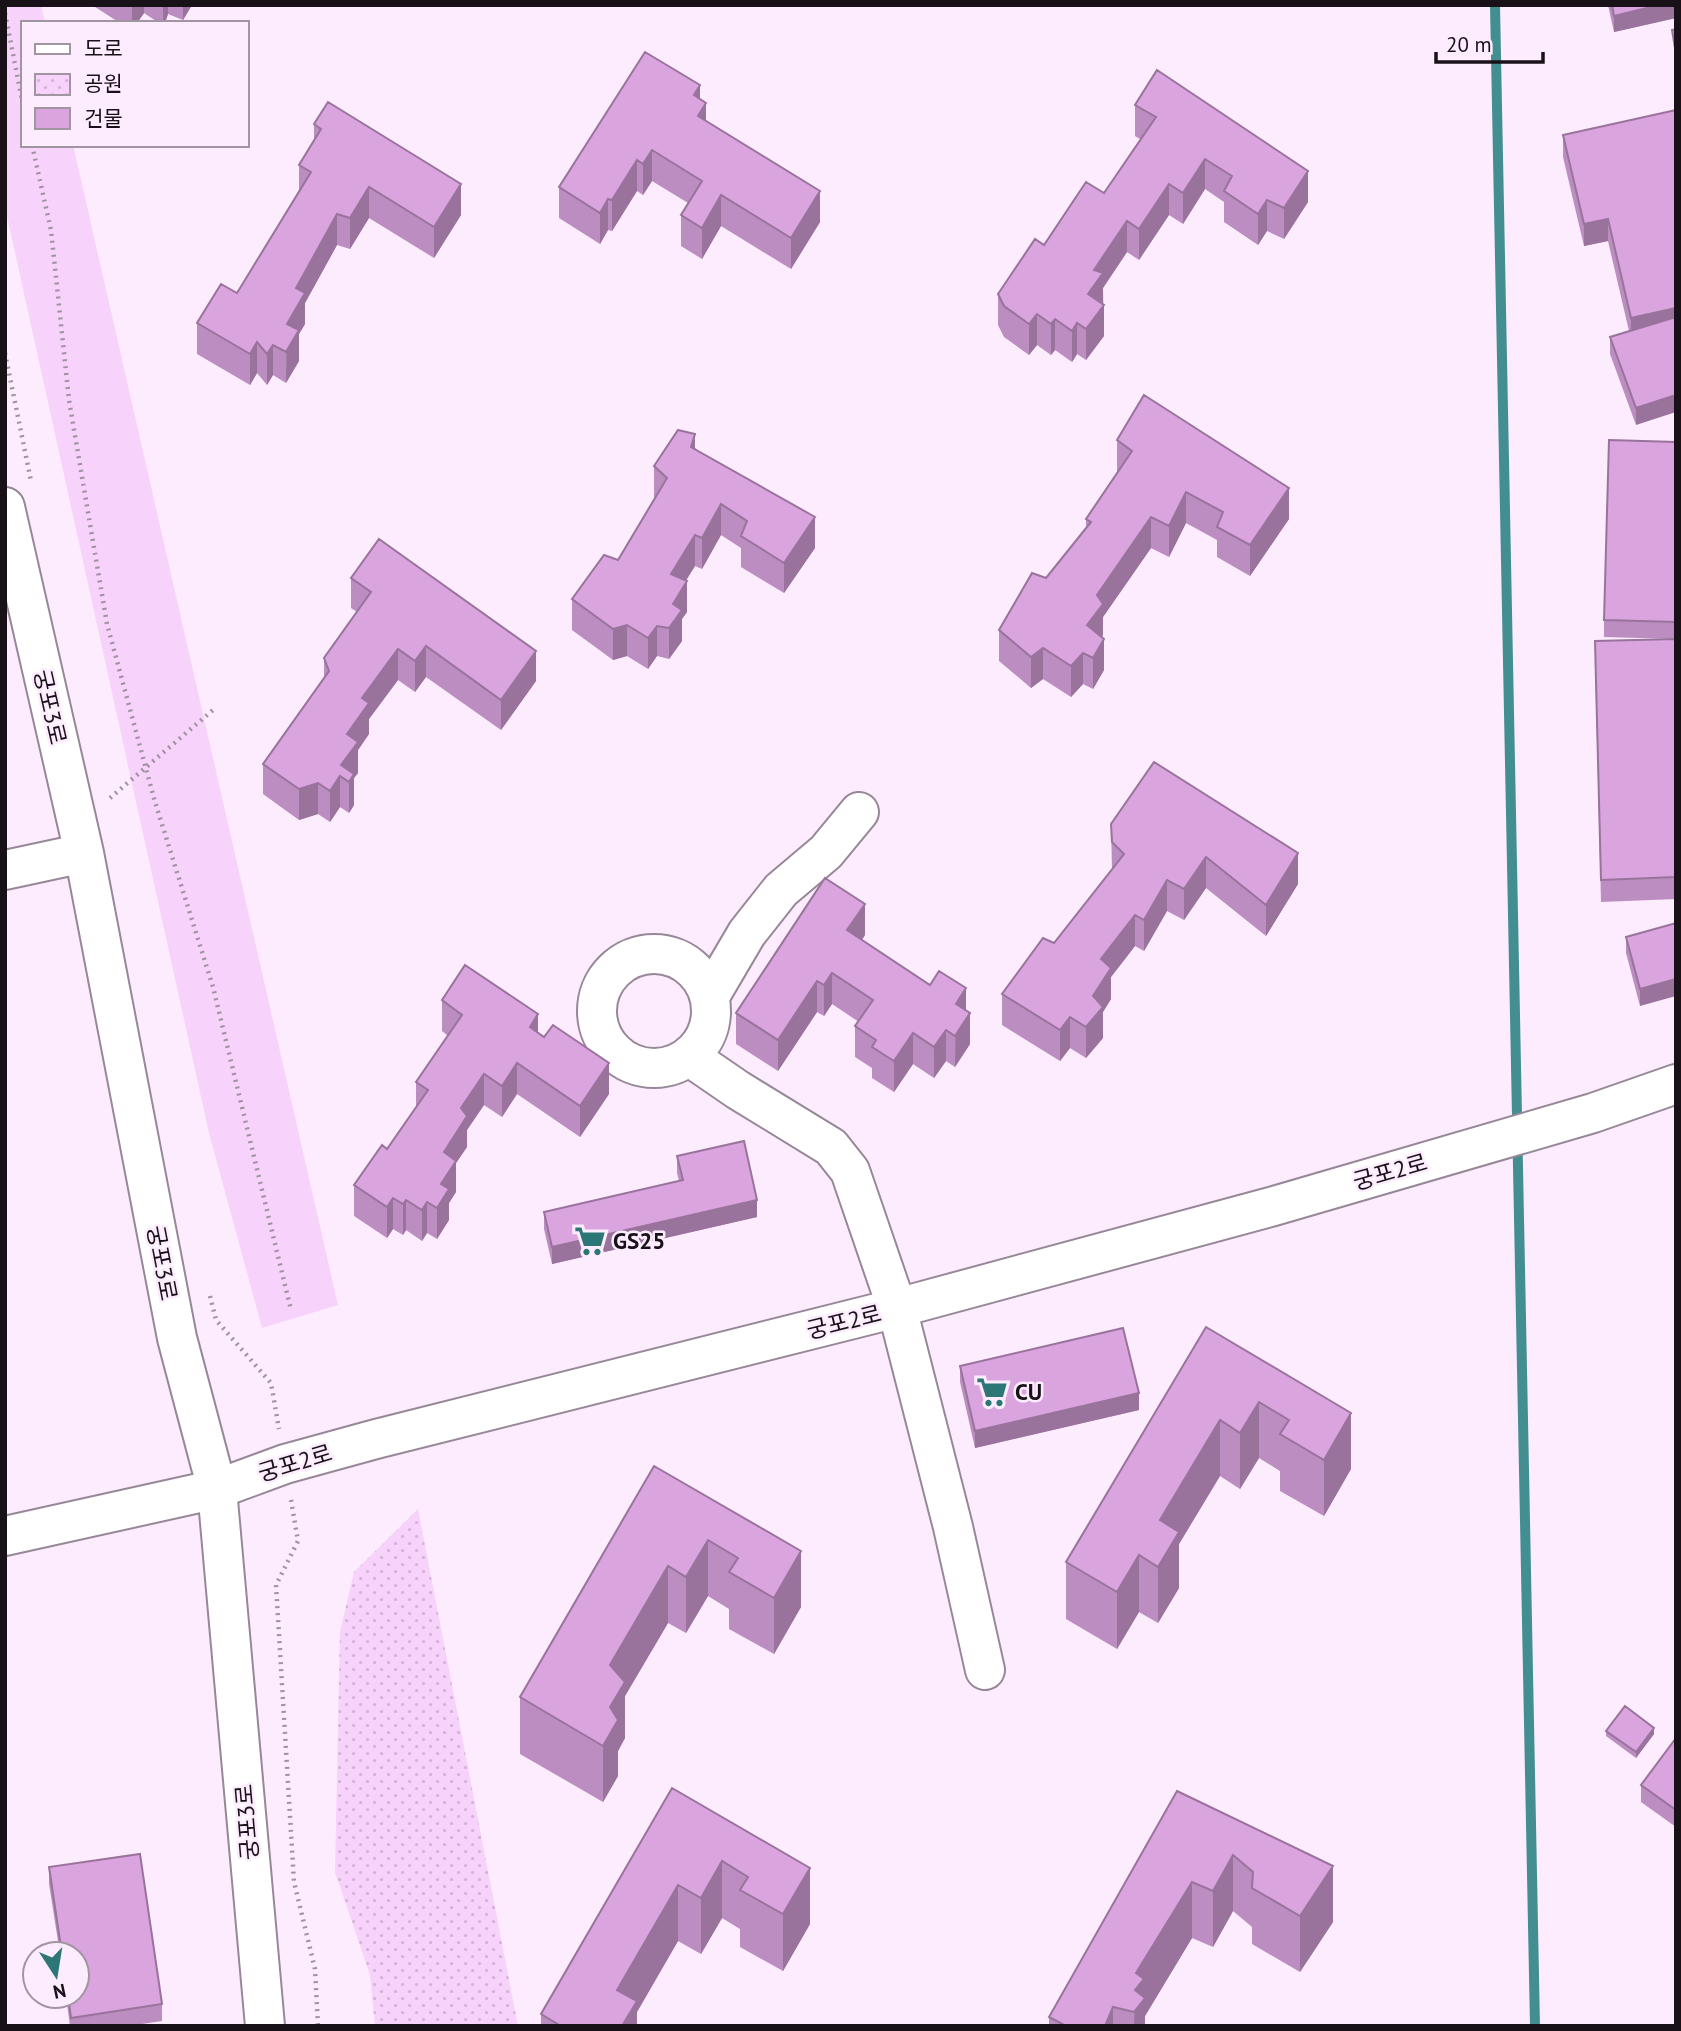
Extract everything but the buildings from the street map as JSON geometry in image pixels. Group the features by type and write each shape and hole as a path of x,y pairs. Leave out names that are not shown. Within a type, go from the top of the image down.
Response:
{"street":[{"name":"궁포3로","path":"5,507 84,853 177,1338 217,1489 265,2026"},
{"path":"710,996 747,933 781,890 826,852 859,812"},
{"path":"5,870 84,853"},
{"path":"658,954 676,958 691,967 710,996 712,1013 709,1029 701,1044 690,1057 671,1067 650,1069 629,1064 612,1052 600,1034 596,1013 599,992 610,973 624,962 640,955 658,954"},
{"path":"690,1057 831,1147 850,1171 897,1308 953,1527 985,1670"},
{"name":"궁포2로","path":"5,1536 217,1489 285,1464 376,1439 897,1308 1273,1206 1593,1113 1676,1084"}],"path":[{"path":"5,13 21,95"},
{"path":"32,147 51,230 69,400 107,624 146,768 213,987 291,1310"},
{"path":"107,801 213,710"}],"green space":[{"path":"5,5 41,5 45,21 21,21 21,147 73,147 338,1305 262,1328 209,1133 5,207"},
{"path":"418,1509 518,2026 375,2026 370,1975 335,1872 340,1632 354,1572"}],"waterway":[{"path":"1495,5 1535,2026"}],"place":[{"name":"GS25","path":"590,1241"},
{"name":"CU","path":"992,1392"}]}
